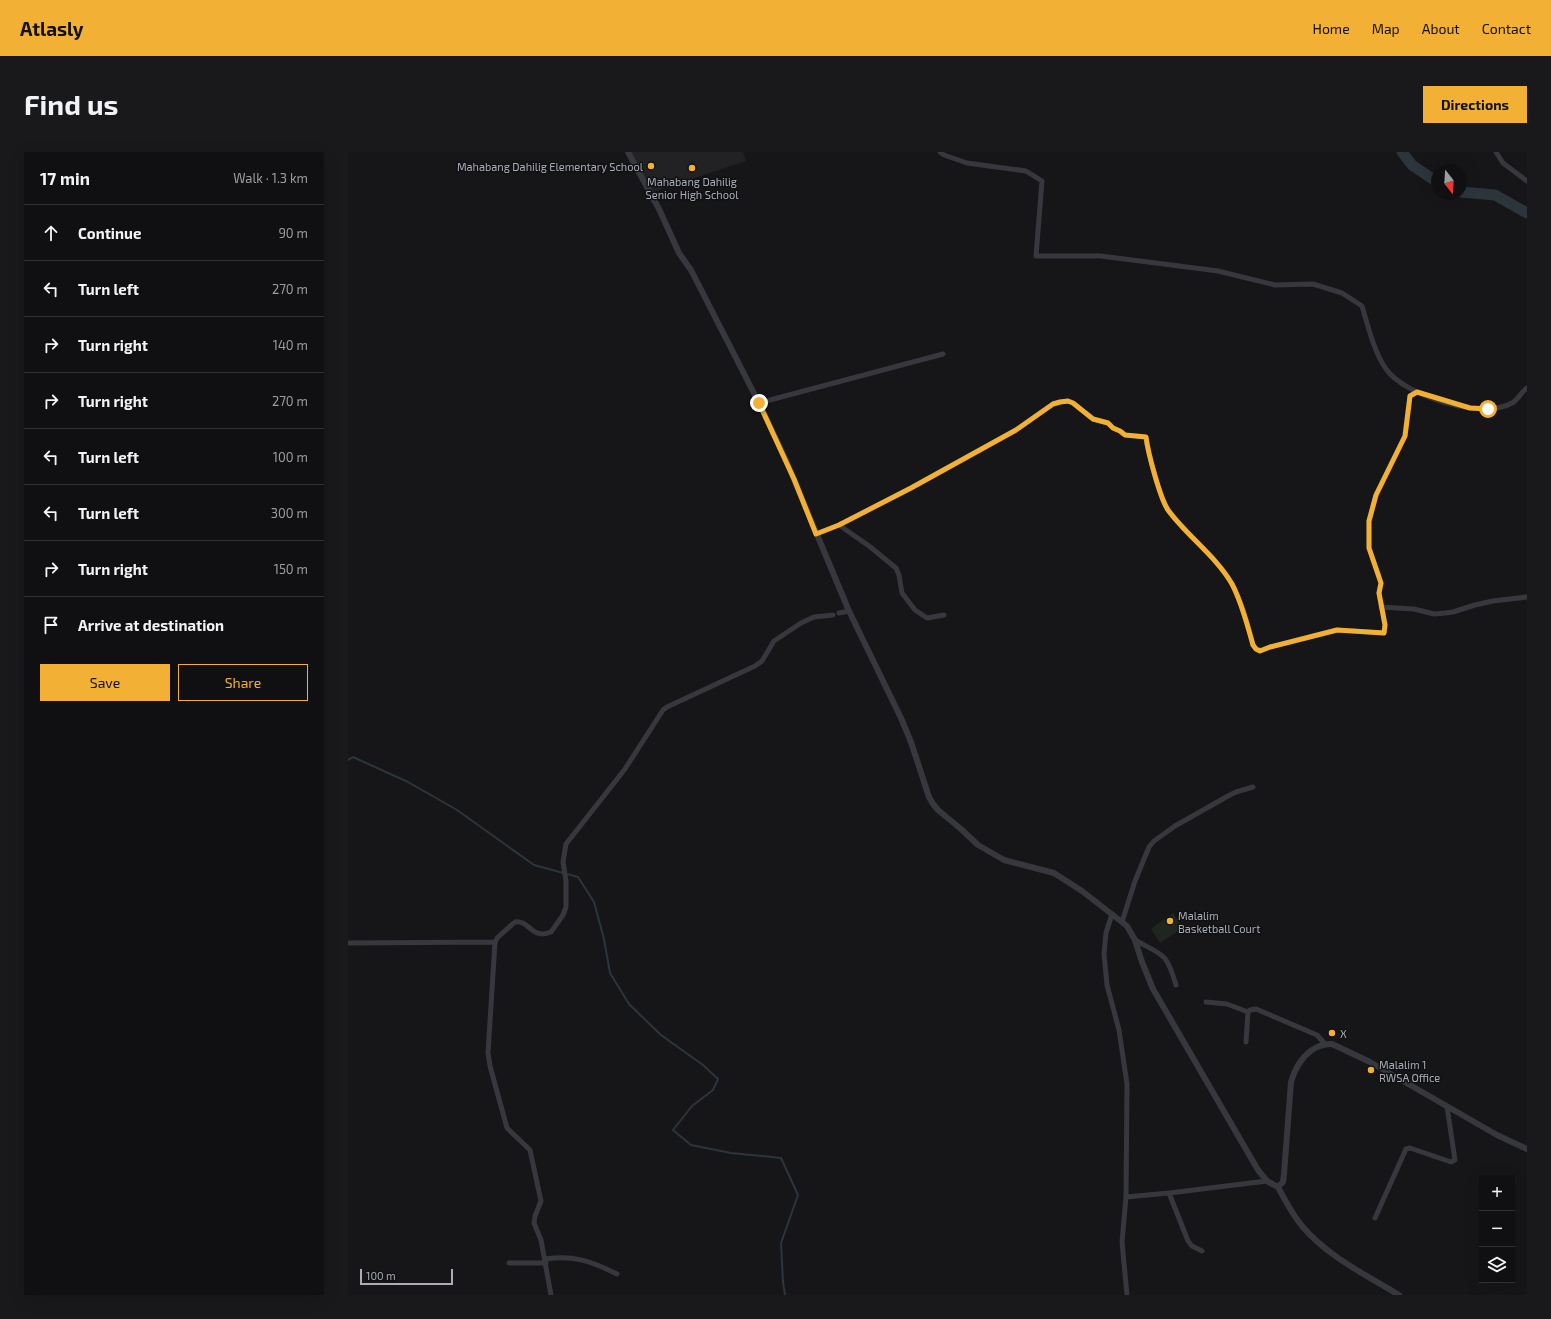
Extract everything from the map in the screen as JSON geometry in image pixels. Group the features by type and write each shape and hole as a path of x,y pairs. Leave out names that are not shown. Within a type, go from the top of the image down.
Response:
{"street":[{"path":"628,152 659,209 679,253 691,270 759,403 794,479 849,611 899,712 933,804 985,850 1004,860 1054,873 1076,886 1122,922 1132,932 1148,979 1166,1014 1258,1170 1268,1181 1278,1187 1296,1219 1311,1235 1345,1262 1399,1295"},
{"path":"940,152 944,156 967,163 1026,171 1042,181 1036,256 1101,256 1218,271 1275,285 1313,284 1342,293 1362,306 1372,339 1385,368 1392,376 1417,392 1450,403 1480,410 1512,403 1527,388"},
{"path":"1496,152 1503,163 1527,181"},
{"path":"759,403 944,354"},
{"path":"816,534 839,525 911,488 1016,430 1053,404 1068,401 1073,403 1093,419 1108,423 1113,428 1125,435 1146,437 1148,450 1165,505 1218,564 1232,584 1242,608 1253,645 1256,649 1260,651 1270,647 1337,630 1384,633 1385,625 1379,593 1381,586 1380,578 1369,548 1369,521 1376,495 1405,436 1410,396 1417,392"},
{"path":"839,525 869,546 896,568 899,575 902,593 915,610 927,618 944,615"},
{"path":"1381,607 1414,610 1434,614 1453,612 1493,601 1527,596"},
{"path":"550,1295 541,1240 534,1223 535,1216 542,1201 530,1150 507,1128 490,1066 488,1053 495,942 498,936 515,922 522,922 533,931 540,934 551,932 563,915 566,907 566,881 563,862 566,844 625,769 663,710 755,666 762,661 774,641 801,623 814,617 849,611"},
{"path":"1122,922 1135,881 1149,847 1154,841 1175,826 1228,796 1254,787"},
{"path":"1112,914 1108,924 1105,940 1104,966 1109,993 1119,1030 1127,1084 1126,1197 1122,1242 1127,1295"},
{"path":"1135,940 1158,951 1163,956 1172,970 1176,985"},
{"path":"348,943 495,942"},
{"path":"1206,1002 1227,1004 1248,1012 1256,1009 1317,1035 1325,1044"},
{"path":"1246,1042 1248,1012"},
{"path":"1278,1187 1283,1182 1289,1092 1294,1072 1301,1060 1315,1048 1325,1044 1332,1044 1370,1062 1507,1141 1527,1149"},
{"path":"1376,1218 1406,1149 1410,1148 1451,1162 1455,1160 1447,1107"},
{"path":"1126,1197 1268,1181"},
{"path":"1169,1193 1188,1241 1192,1246 1202,1251"},
{"path":"509,1263 545,1261 556,1258 583,1260 594,1263 617,1274"}],"shaded area":[{"name":"Mahabang Dahilig Senior High School","path":"631,152 743,152 746,161 653,193"},
{"name":"Malalim Basketball Court","path":"1173,913 1183,928 1160,943 1151,929"}],"waterway":[{"path":"1402,152 1412,165 1431,178"},
{"path":"1467,193 1495,195 1527,213"},
{"path":"348,760 353,757 408,782 457,810 534,865 578,877 594,902 604,939 610,973 629,1004 661,1035 703,1065 718,1079 713,1090 692,1106 673,1130 691,1145 731,1153 781,1158 798,1195 781,1243 785,1295"}],"place":[{"name":"Mahabang Dahilig Elementary School","path":"651,166"},
{"name":"Mahabang Dahilig Senior High School","path":"692,168"},
{"name":"Malalim Basketball Court","path":"1170,921"},
{"name":"X","path":"1332,1033"},
{"name":"Malalim 1 RWSA Office","path":"1371,1070"}],"route":[{"path":"759,403 794,479 816,534 839,525 911,488 1016,430 1046,411 1053,404 1068,401 1073,403 1093,419 1108,423 1113,428 1125,435 1146,437 1148,450 1165,505 1218,564 1232,584 1242,608 1253,645 1260,651 1314,635 1337,630 1384,633 1385,625 1379,593 1381,583 1369,548 1369,521 1376,495 1403,443 1410,396 1417,392 1432,398 1470,408 1480,410 1488,409"}]}
